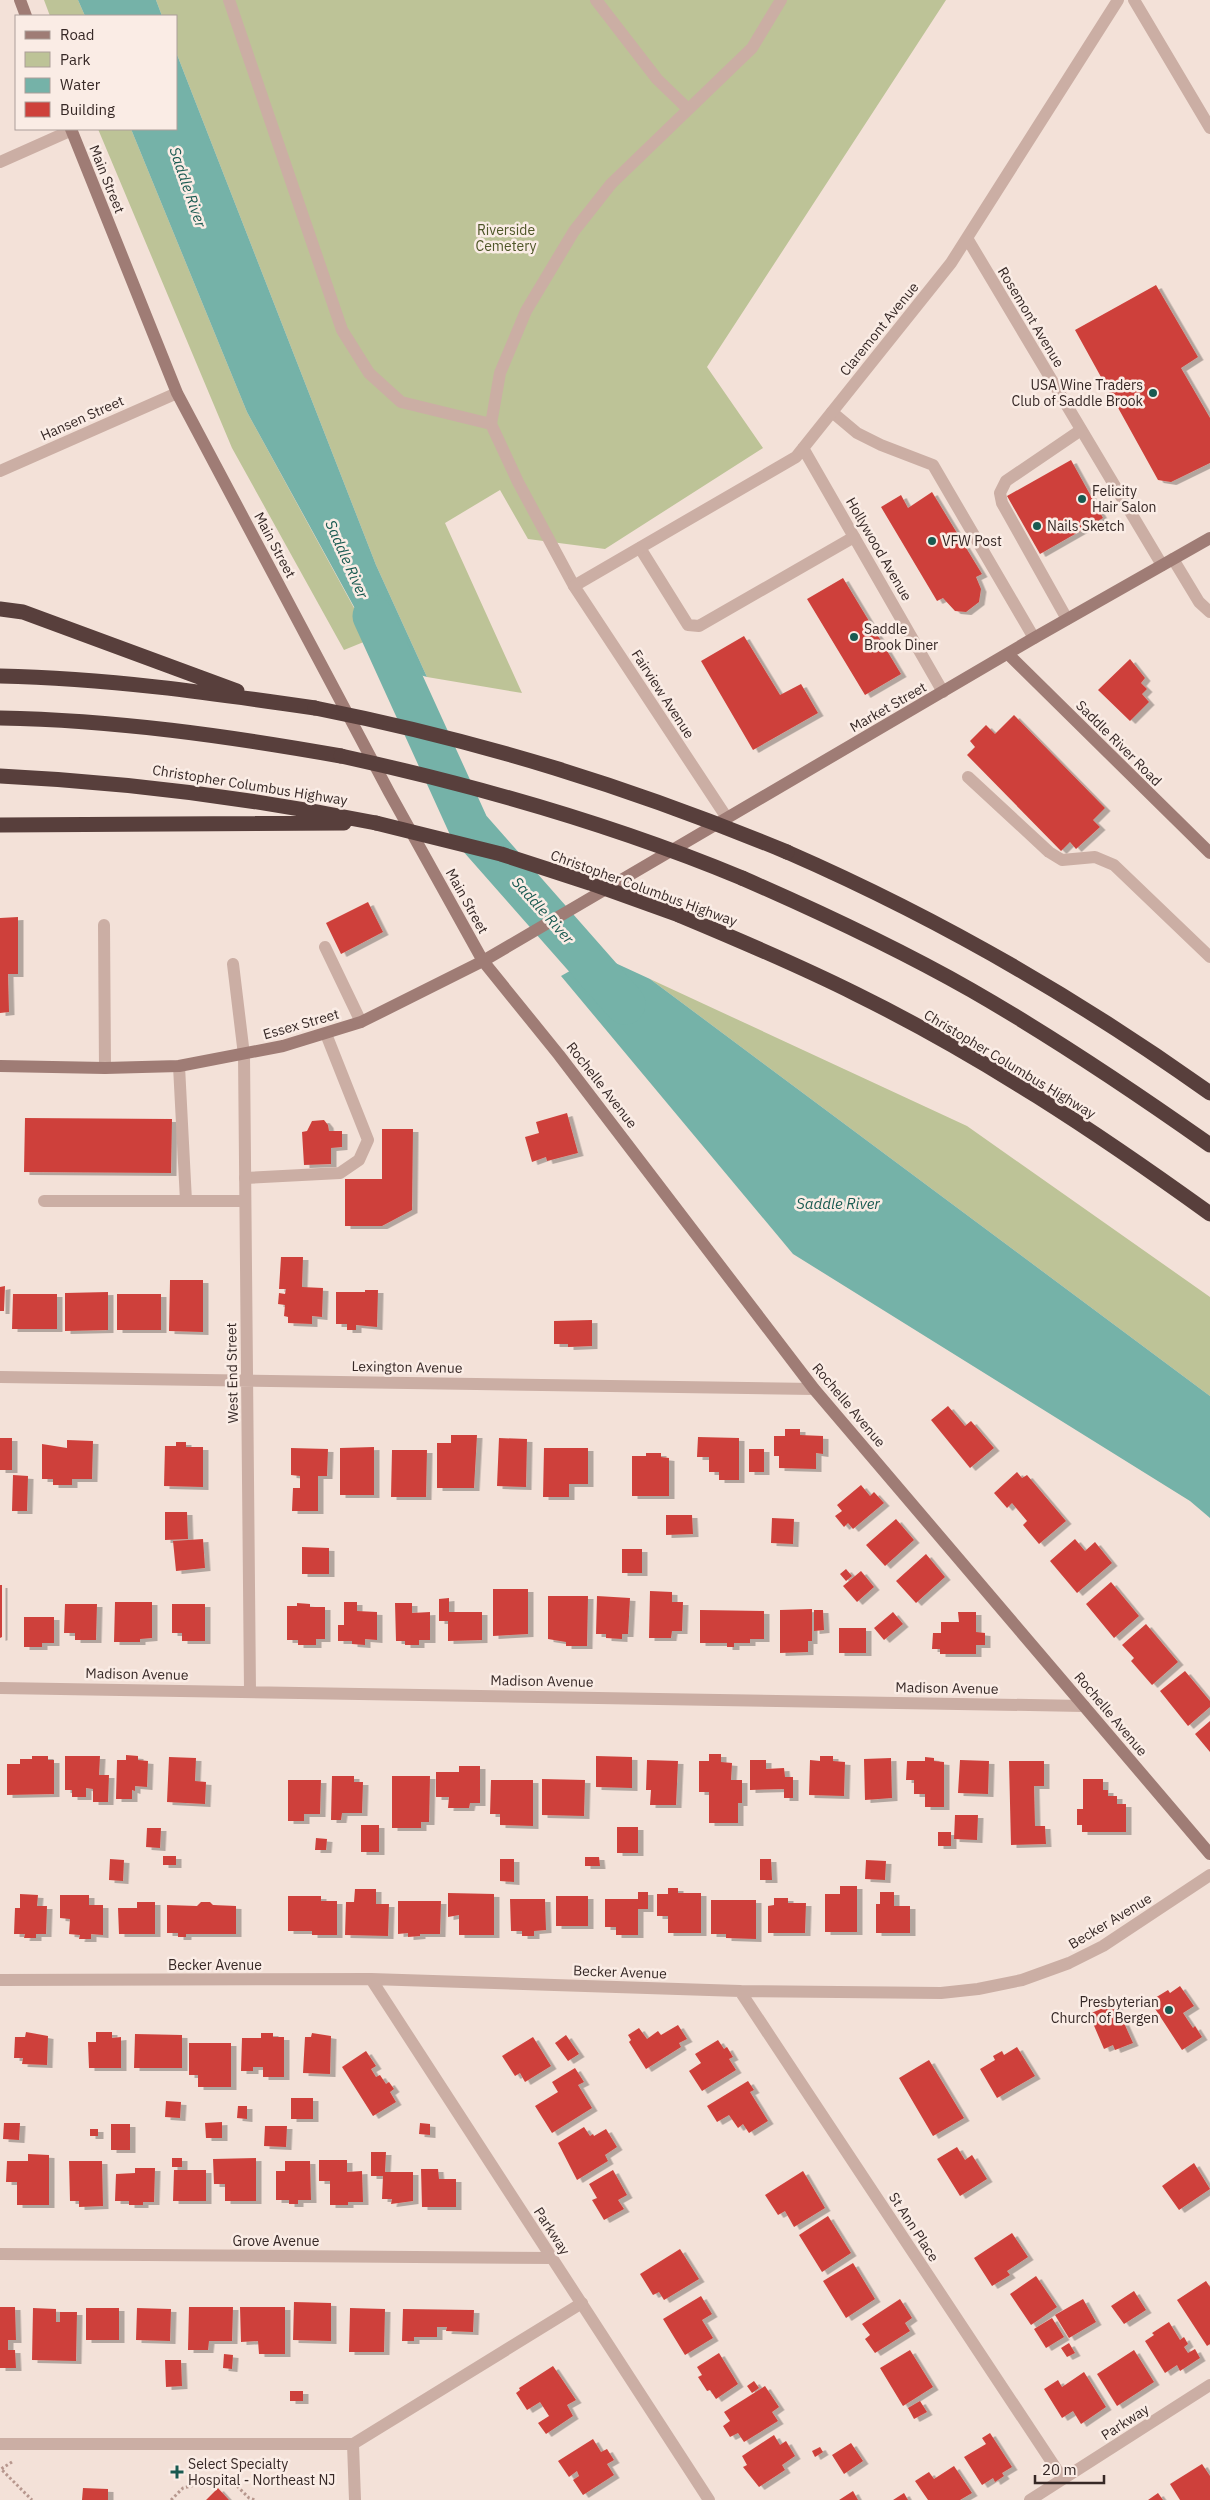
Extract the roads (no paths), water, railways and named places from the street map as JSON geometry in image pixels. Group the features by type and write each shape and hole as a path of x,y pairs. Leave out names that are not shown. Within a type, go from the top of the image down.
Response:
{"highway":[{"path":"0,609 23,612 265,701"},
{"path":"0,676 144,686 316,708 449,737 571,771 650,798 787,852 858,884 946,928 1074,1002 1210,1093"},
{"path":"0,718 172,730 254,740 341,756 443,779 578,817 658,844 824,914 971,990 1076,1054 1210,1144"},
{"name":"Christopher Columbus Highway","path":"0,776 143,785 242,798 376,822 501,854 679,915 782,958 857,994 965,1052 1071,1119 1210,1214"},
{"path":"0,825 376,822"}],"street":[{"path":"20,0 26,15"},
{"path":"229,0 342,330 370,373 401,402 491,424 500,373 526,311 574,231 611,184 752,48 781,0"},
{"path":"596,0 657,79 688,109"},
{"name":"Claremont Avenue","path":"574,586 796,457 951,263 1118,0"},
{"path":"1134,0 1210,128"},
{"path":"0,162 71,130"},
{"name":"Main Street","path":"71,130 177,394 389,792 483,961"},
{"name":"Rosemont Avenue","path":"967,238 1081,430 1168,562 1210,612"},
{"name":"Hansen Street","path":"0,470 177,394"},
{"path":"832,412 857,433 881,445 933,465 1034,638"},
{"name":"Fairview Avenue","path":"491,424 518,482 574,586 727,818"},
{"path":"1067,619 1002,502 1000,493 1006,481 1081,430"},
{"name":"Hollywood Avenue","path":"803,448 943,692"},
{"path":"640,548 688,625 698,626 854,537"},
{"name":"Market Street","path":"582,903 1034,638 1210,538"},
{"name":"Saddle River Road","path":"1008,654 1210,853"},
{"path":"968,777 1049,852 1062,860 1095,858 1114,865 1210,956"},
{"name":"Essex Street","path":"0,1066 105,1068 179,1066 244,1055 326,1034 361,1022 483,961 582,903"},
{"path":"104,925 105,1068"},
{"path":"325,948 361,1022"},
{"name":"Rochelle Avenue","path":"483,961 559,1054 814,1388 1210,1854"},
{"name":"West End Street","path":"234,964 244,1055 250,1691"},
{"path":"245,1178 340,1172 359,1160 368,1140 326,1034"},
{"path":"179,1066 186,1201"},
{"path":"44,1201 245,1201"},
{"name":"Lexington Avenue","path":"0,1377 814,1388"},
{"name":"Madison Avenue","path":"0,1688 1084,1706"},
{"name":"Becker Avenue","path":"0,1980 371,1979 740,1991 941,1993 978,1989 1022,1980 1069,1963 1103,1946 1210,1875"},
{"name":"Parkway","path":"371,1979 709,2500"},
{"name":"St Ann Place","path":"740,1991 1062,2479"},
{"name":"Grove Avenue","path":"0,2254 552,2258"},
{"path":"0,2444 353,2444 582,2303"},
{"name":"Parkway","path":"1030,2500 1210,2385"},
{"path":"353,2444 355,2500"}],"water":[{"path":"78,0 156,0 162,15 85,15"},
{"name":"Saddle River","path":"178,57 376,565 427,677 386,665 247,412 131,130 178,130"},
{"name":"Saddle River","path":"598,955 650,979 1210,1396 1210,1518 1190,1501 793,1254 561,976"}],"waterway":[{"name":"Saddle River","path":"373,616 469,827 625,1004"}],"place":[{"name":"USA Wine Traders Club of Saddle Brook","path":"1153,393"},
{"name":"Felicity Hair Salon","path":"1082,499"},
{"name":"Nails Sketch","path":"1037,526"},
{"name":"VFW Post","path":"932,541"},
{"name":"Saddle Brook Diner","path":"854,637"},
{"name":"Presbyterian Church of Bergen","path":"1169,2010"},
{"name":"Select Specialty Hospital - Northeast NJ","path":"177,2472"}],"park label":[{"name":"Riverside Cemetery","path":"506,238"}]}
